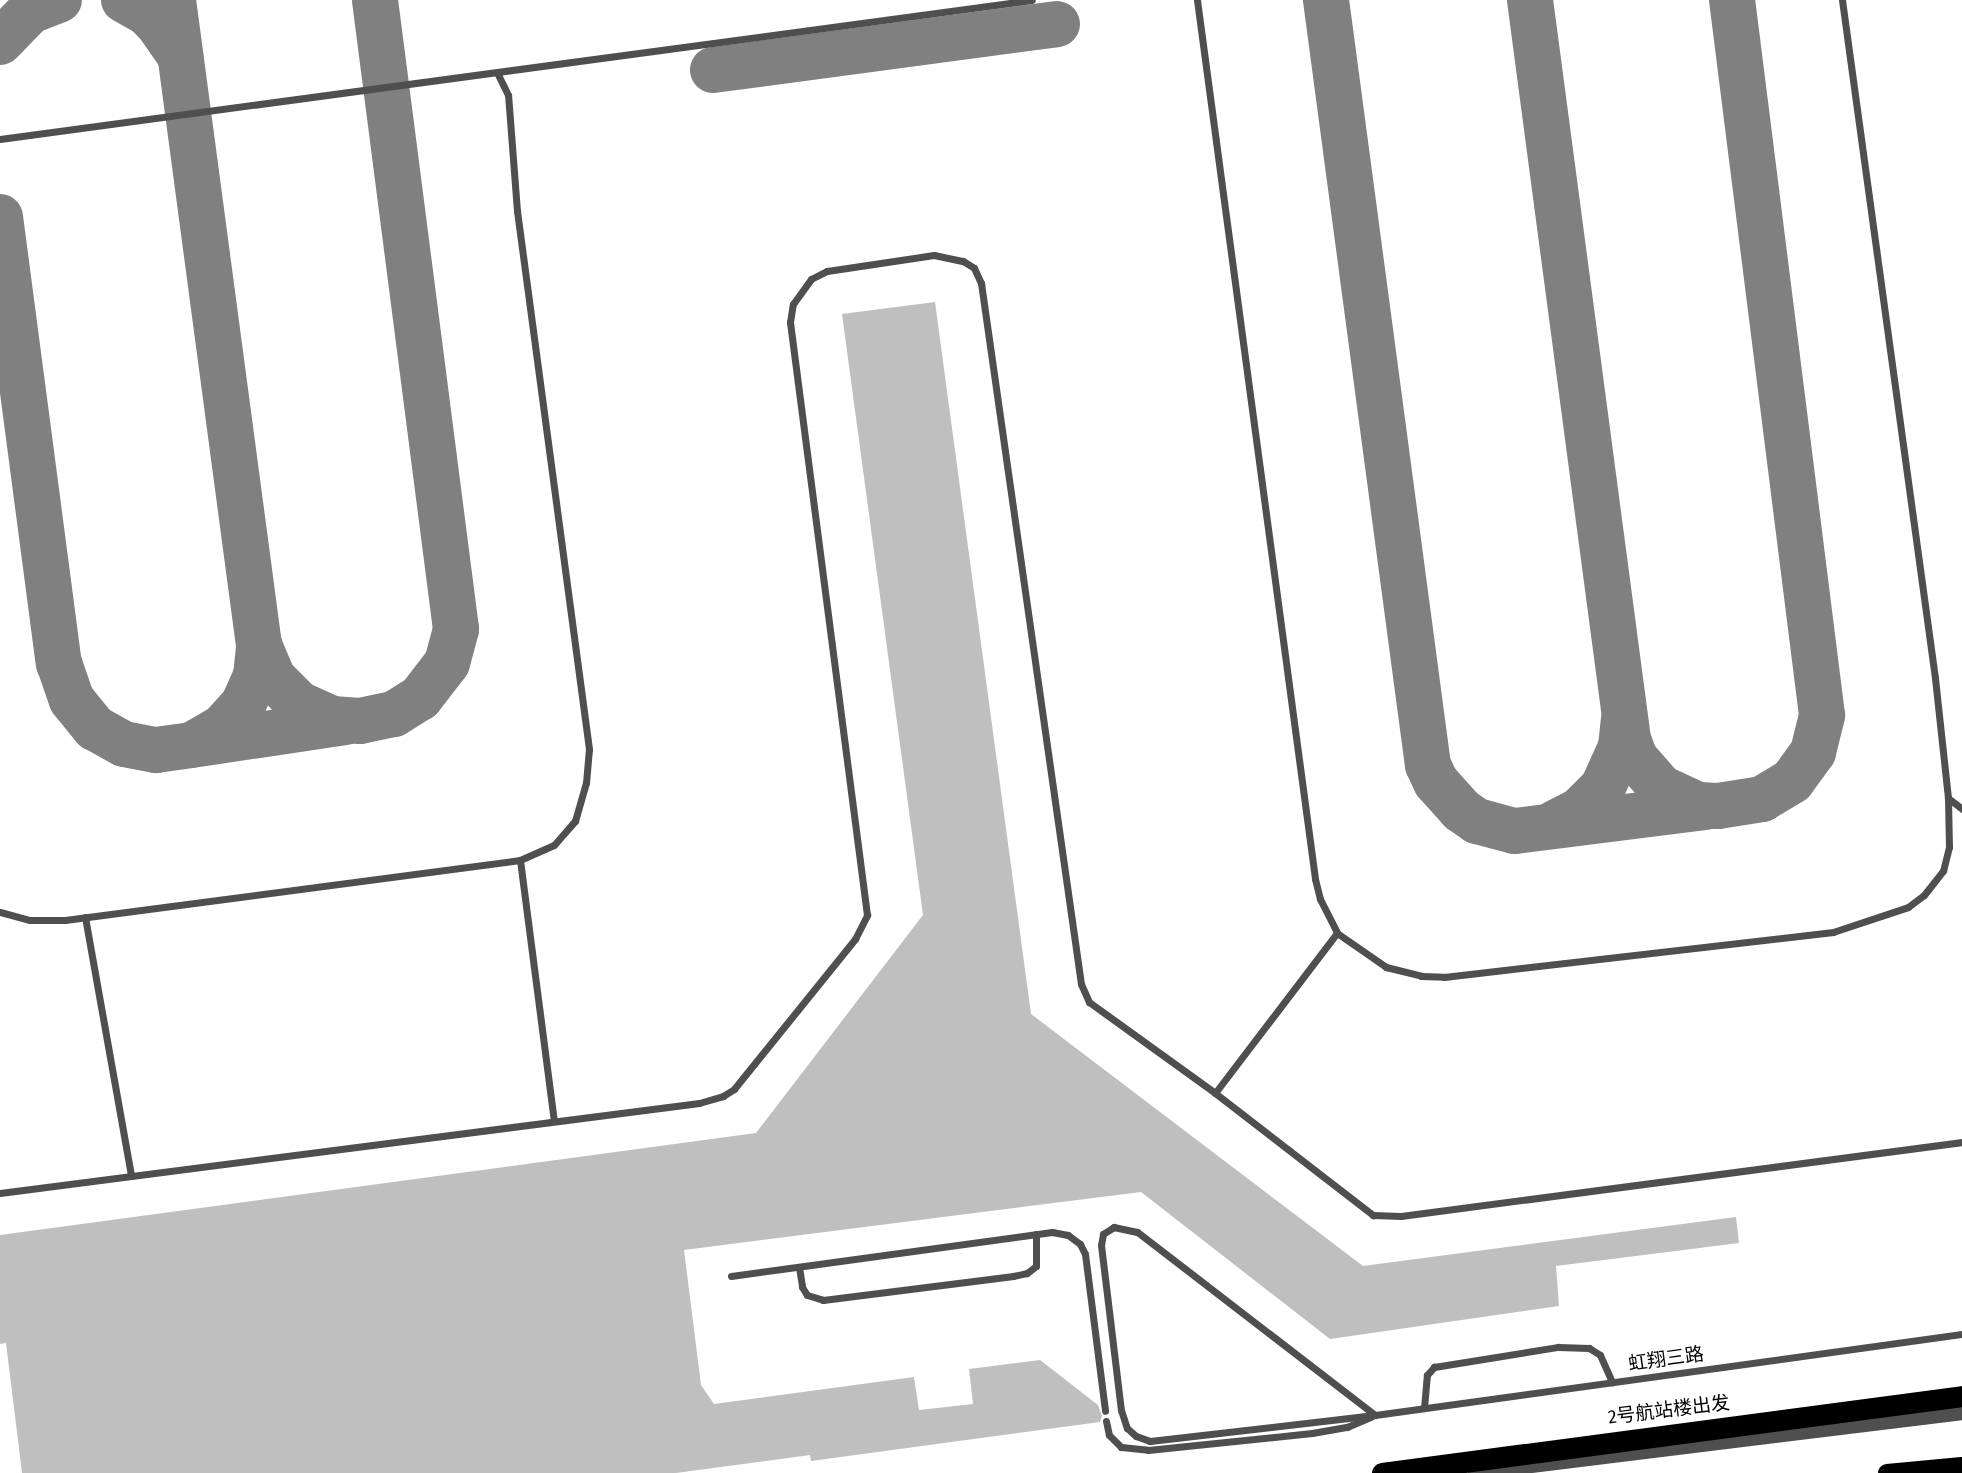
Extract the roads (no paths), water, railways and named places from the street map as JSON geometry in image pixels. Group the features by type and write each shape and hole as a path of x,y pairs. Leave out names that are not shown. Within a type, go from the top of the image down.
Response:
{"highway":[{"name":"2号航站楼出发","path":"1382,1473 1962,1396"}],"main road":[{"path":"1887,1473 1962,1466"}],"street":[{"path":"1475,1473 1962,1413"}],"lane":[{"path":"0,139 1031,0"},
{"path":"1197,0 1315,879 1320,899 1338,933 1385,967 1421,976 1444,977 1833,932 1892,914 1924,895 1943,871 1949,847 1948,798 1923,578 1842,0"},
{"path":"0,912 30,920 85,917 520,860 554,845 575,821 586,783 589,749 517,211 508,95 497,72"},
{"path":"0,1193 699,1103 723,1096 738,1083 863,926 867,915 790,322 797,297 811,279 851,265 934,255 963,261 974,268 981,283 1080,984 1095,1007 1215,1093 1363,1210 1385,1217 1962,1142"},
{"path":"1948,798 1962,809"},
{"path":"520,860 554,1121"},
{"path":"85,917 131,1176"},
{"path":"1215,1093 1338,933"},
{"path":"1121,1226 1137,1231 1375,1415 1150,1441 1136,1436 1127,1428 1121,1410 1101,1245 1103,1234 1108,1229 1121,1226"},
{"path":"799,1267 802,1287 807,1295 823,1300 1013,1276 1036,1266 1036,1234"},
{"path":"731,1276 1036,1234 1068,1235 1080,1244 1085,1254 1105,1411"},
{"name":"虹翔三路","path":"1375,1415 1962,1334"},
{"path":"1424,1408 1427,1374 1434,1367 1558,1347 1589,1348 1600,1355 1612,1382"},
{"path":"1106,1421 1109,1436 1121,1447 1147,1450 1312,1433 1347,1427 1375,1415"}]}
